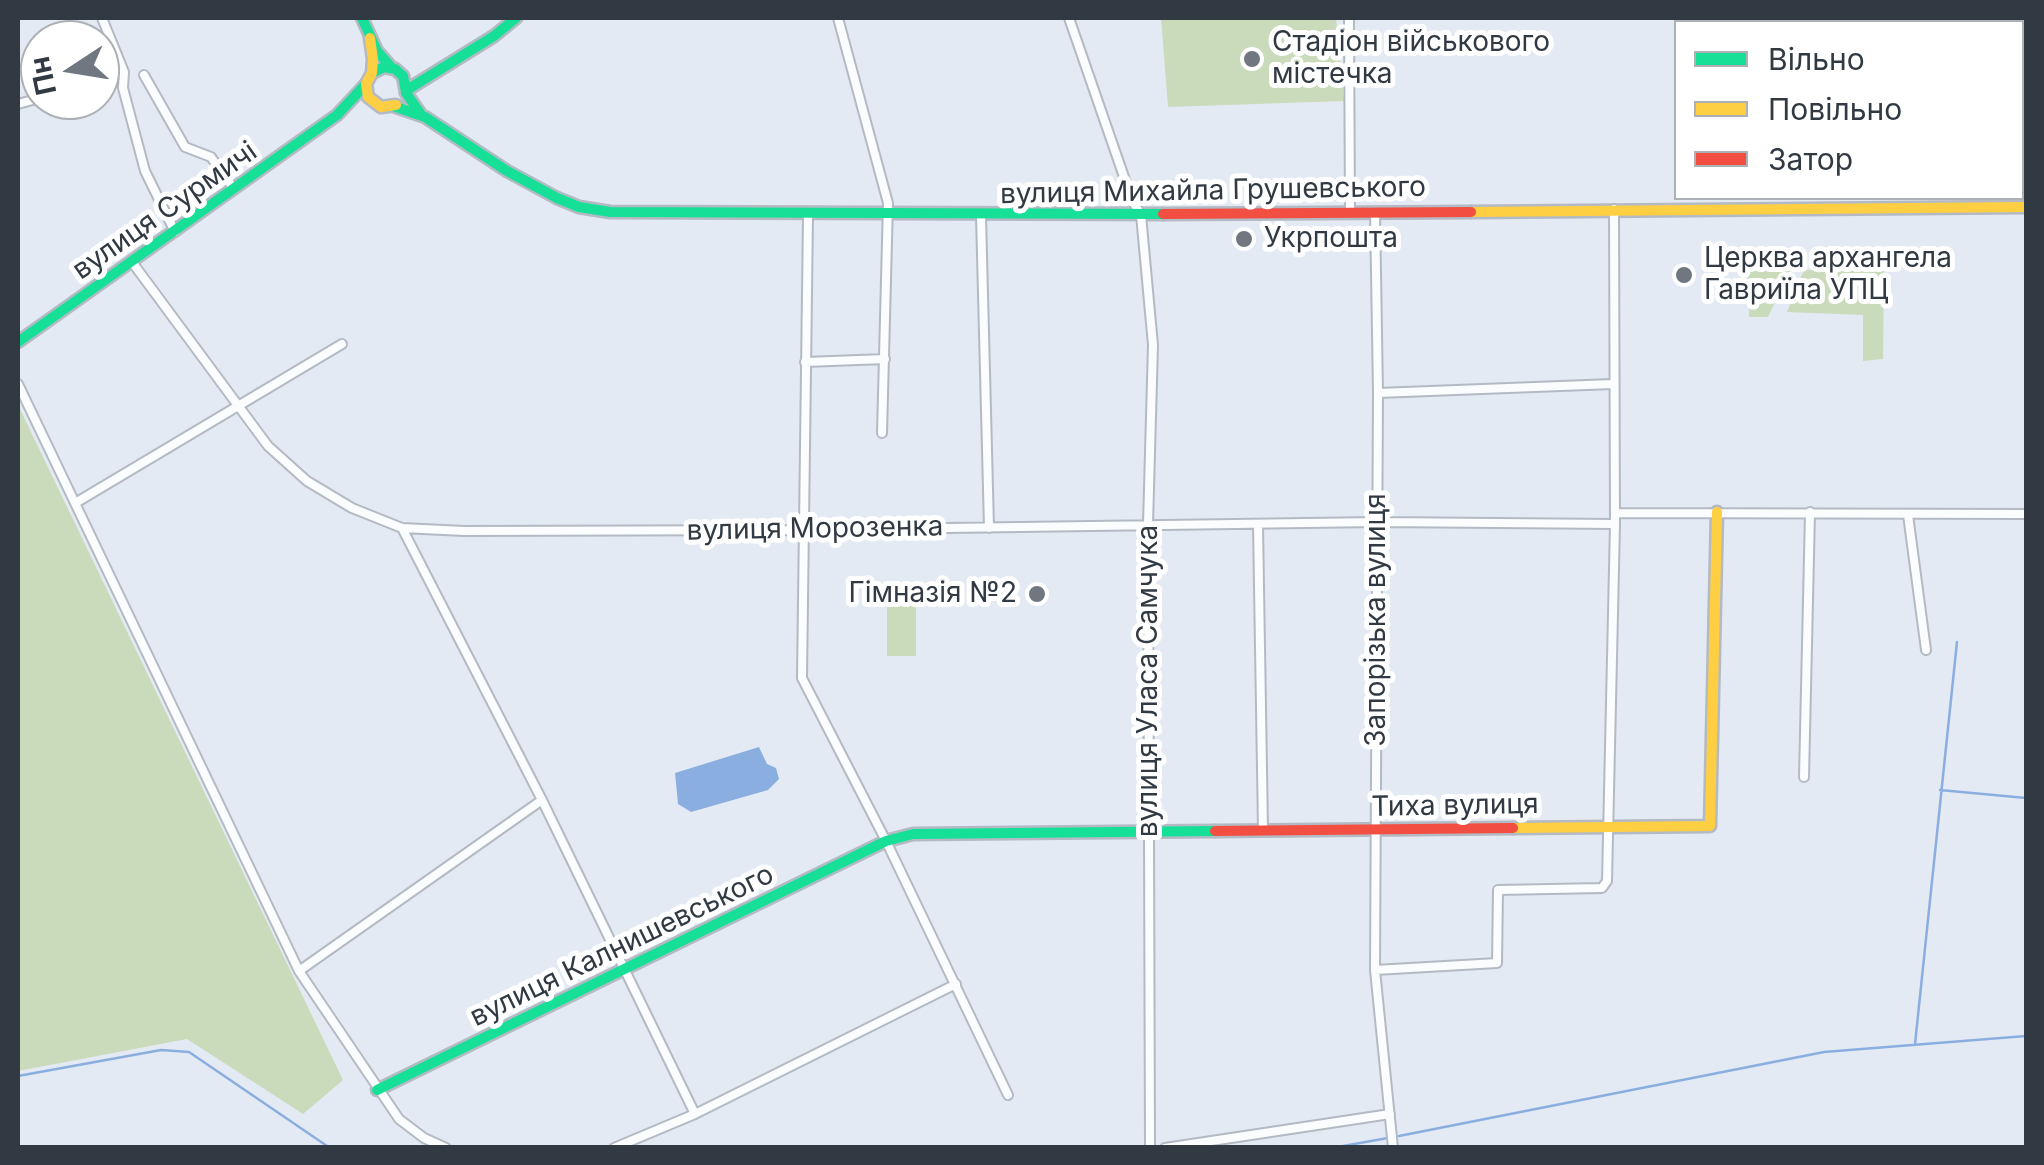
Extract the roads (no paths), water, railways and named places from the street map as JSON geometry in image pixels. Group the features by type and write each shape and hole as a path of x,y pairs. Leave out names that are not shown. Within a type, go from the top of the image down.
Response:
{"main road":[{"path":"337,115 361,107 393,106 429,74 494,36 516,18"},
{"path":"337,115 356,98 372,73 370,38 364,22"},
{"path":"370,38 406,82 406,93"},
{"path":"372,73 395,70 429,74"},
{"path":"366,84 368,97 377,106"},
{"name":"вулиця Михайла Грушевського","path":"406,93 425,117"},
{"name":"вулиця Михайла Грушевського","path":"393,106 425,117 507,171 580,207 610,212 982,216 1614,209 1784,203 2026,206"},
{"name":"вулиця Сурмичі","path":"18,342 337,115"},
{"name":"Тиха вулиця","path":"886,841 912,834 1710,826 1716,512"},
{"name":"вулиця Калнишевського","path":"377,1090 886,841"}],"street":[{"path":"102,18 124,72 126,102 145,171 175,232"},
{"path":"838,18 888,203 882,433"},
{"name":"вулиця Уласа Самчука","path":"1069,18 1132,200 1141,214 1153,344 1148,524 1150,1148"},
{"path":"1349,18 1350,212"},
{"path":"120,73 124,72"},
{"path":"144,76 184,147 211,157 235,190"},
{"path":"1375,970 1497,963 1498,890 1602,888 1607,881 1615,524 1614,209"},
{"name":"Запорізька вулиця","path":"1375,212 1375,970 1393,1148"},
{"path":"808,216 802,678 886,841 1008,1095"},
{"path":"982,216 989,528"},
{"name":"вулиця Морозенка","path":"132,262 268,446 307,480 352,508 402,528 804,530 1378,522 1615,524"},
{"path":"77,502 342,344"},
{"path":"805,362 884,359"},
{"path":"18,384 299,971 398,1119 446,1148"},
{"path":"1378,393 1614,384"},
{"path":"1804,777 1810,512"},
{"path":"1615,513 2026,514"},
{"path":"1908,515 1926,650"},
{"path":"1258,524 1262,830"},
{"path":"402,528 542,800 695,1114"},
{"path":"299,971 542,800"},
{"path":"614,1148 695,1114 956,984"},
{"path":"1166,1148 1390,1114"}],"water":[{"path":"759,747 767,764 776,768 779,779 768,790 691,812 678,804 675,773"}],"waterway":[{"path":"1915,1044 1957,642"},
{"path":"1940,790 2026,798"},
{"path":"1399,1136 1824,1052 2026,1036"},
{"path":"18,1076 161,1050 189,1052 330,1148"},
{"path":"1332,1148 1388,1138"}],"place":[{"name":"Стадіон військового містечка","path":"1252,59"},
{"name":"Укрпошта","path":"1244,239"},
{"name":"Церква архангела Гавриїла УПЦ","path":"1684,275"},
{"name":"Гімназія №2","path":"1037,594"}]}
